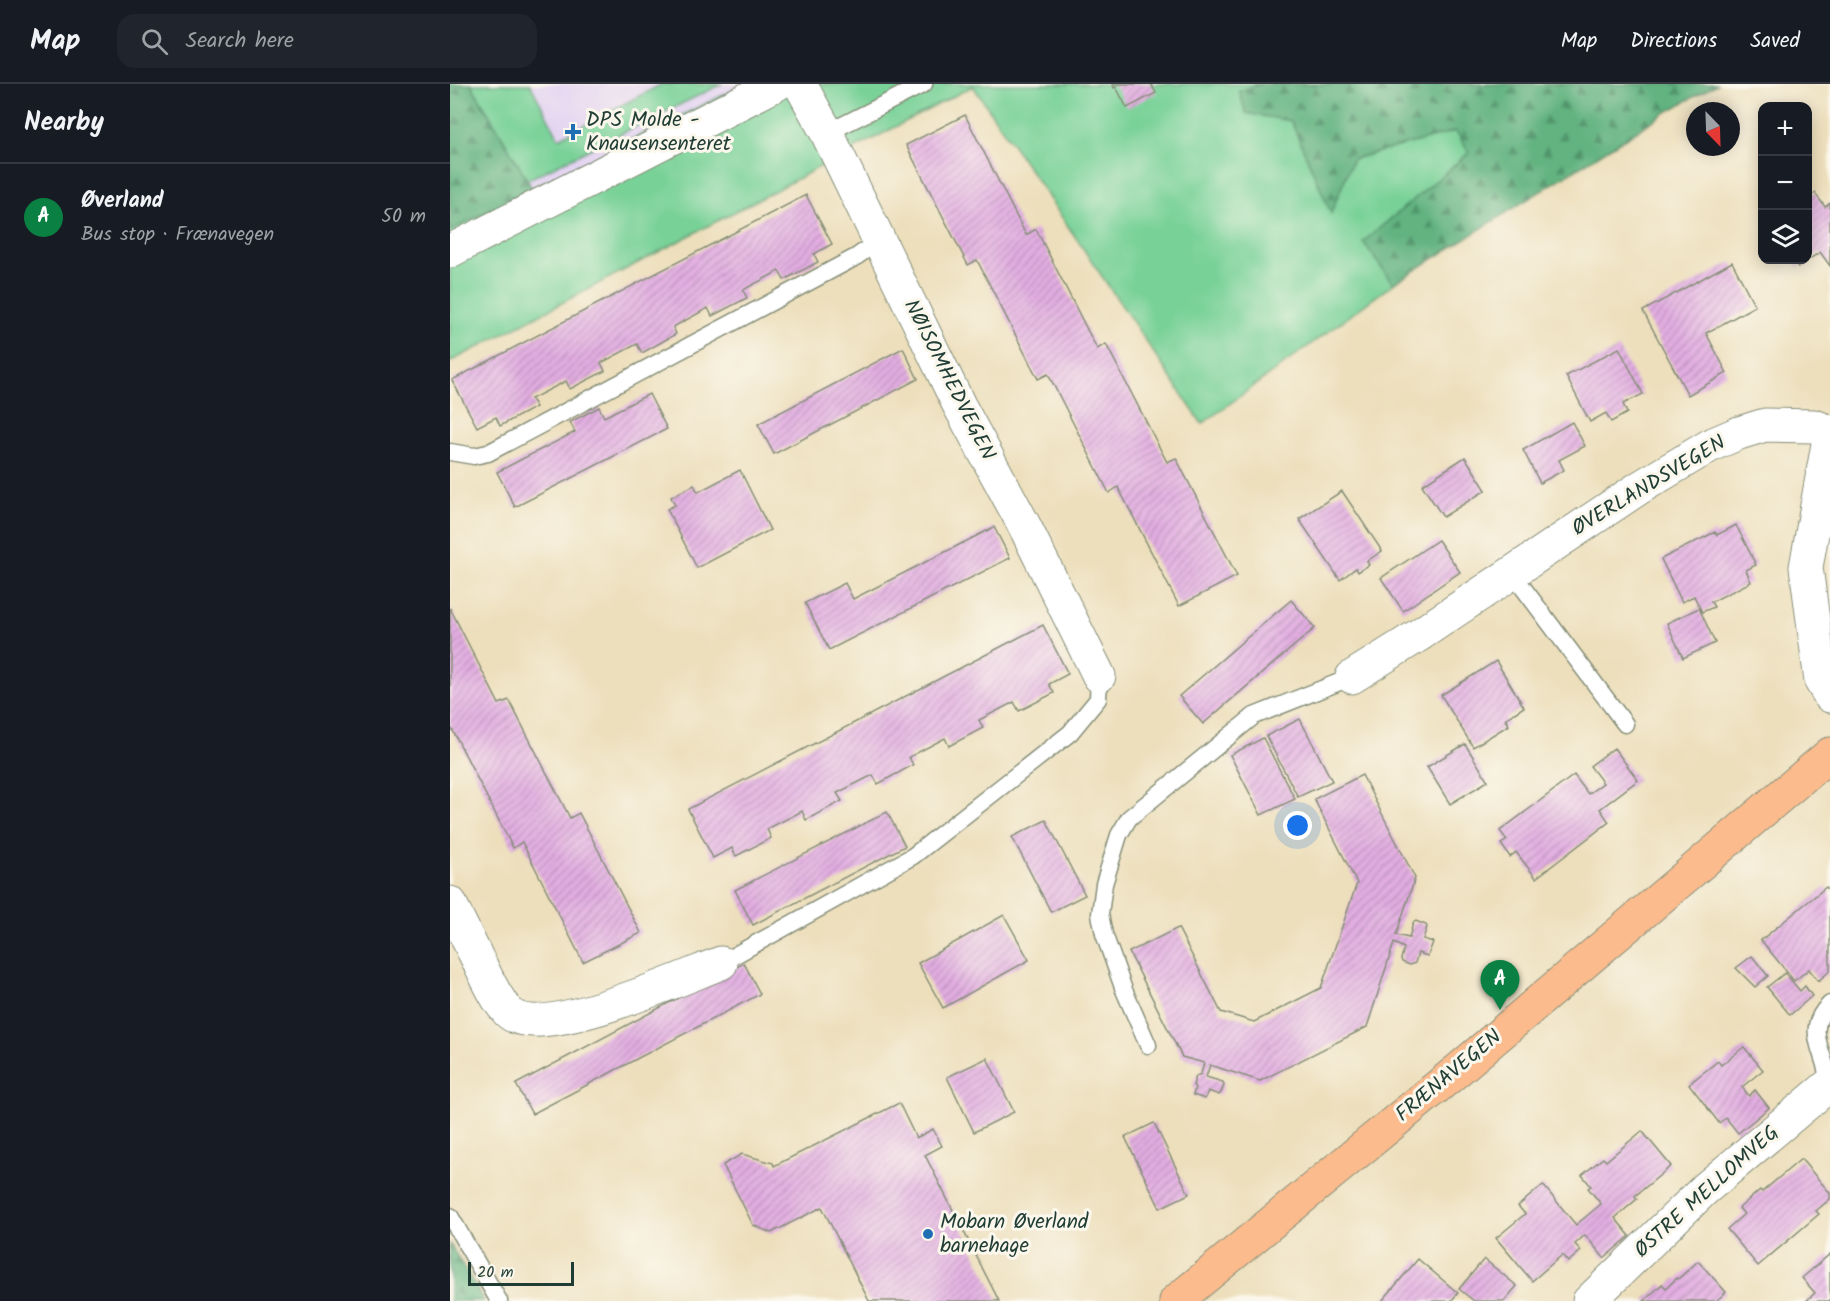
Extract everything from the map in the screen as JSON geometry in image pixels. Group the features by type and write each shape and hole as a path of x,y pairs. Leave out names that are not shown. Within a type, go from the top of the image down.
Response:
{"main road":[{"name":"FRÆNAVEGEN","path":"1176,1301 1459,1069 1830,754"}],"street":[{"path":"450,251 777,84"},
{"name":"NØISOMHEDVEGEN","path":"800,84 827,133 959,405 1025,527 1099,676"},
{"name":"ØVERLANDSVEGEN","path":"1352,677 1640,488 1711,445 1765,426 1814,426 1830,432 1806,567 1821,681 1830,696"},
{"path":"450,903 492,988 508,1012 515,1016 539,1021 573,1017 721,963"},
{"name":"ØSTRE MELLOMVEG","path":"1589,1301 1705,1189 1829,1086"}],"lane":[{"path":"827,133 924,84"},
{"path":"450,452 474,456 488,453 856,257 880,240"},
{"path":"1512,573 1625,724"},
{"path":"721,963 913,856 1070,733 1098,699 1099,676"},
{"path":"1148,1045 1124,990 1104,933 1100,914 1104,884 1123,827 1129,818 1254,716 1352,677"},
{"path":"1829,1086 1828,1071 1817,1029 1818,1020 1830,1004"},
{"path":"450,1216 499,1301"}],"shaded area":[{"name":"DPS Molde - Knausensenteret","path":"471,84 746,84 532,188"}],"green space":[{"path":"450,84 471,84 532,188 450,231"},
{"path":"471,84 530,84 559,138 662,84 722,84 527,180"},
{"path":"746,84 1262,84 1239,91 1291,121 1331,212 1353,159 1456,131 1470,152 1364,242 1393,284 1202,424 973,86 450,362 450,231 532,188"},
{"path":"1262,84 1717,84 1665,113 1393,284 1363,242 1469,153 1456,131 1353,159 1331,213 1291,121 1246,113 1239,91"},
{"path":"450,1244 484,1301 450,1301"}],"building":[{"path":"1113,84 1151,84 1156,93 1127,108"},
{"path":"965,115 1026,235 1036,229 1097,349 1106,344 1167,462 1176,458 1237,576 1179,606 1118,487 1109,493 1048,374 1038,379 977,260 968,265 906,145"},
{"path":"1815,193 1825,207 1830,203 1830,266 1820,252 1812,257 1812,195"},
{"path":"806,195 832,244 814,254 818,262 784,280 779,271 743,290 747,298 712,316 708,308 673,327 676,334 642,353 637,344 601,363 605,371 570,389 566,381 531,399 536,407 500,426 496,417 477,427 452,380"},
{"path":"1732,262 1755,306 1706,333 1727,373 1688,395 1643,311"},
{"path":"903,348 918,379 774,454 758,424"},
{"path":"1619,348 1643,394 1623,404 1627,413 1611,422 1606,413 1590,422 1566,376"},
{"path":"649,394 667,429 515,507 497,472 575,432 570,422 599,407 604,417"},
{"path":"1572,422 1585,446 1559,460 1564,470 1540,483 1523,450"},
{"path":"1465,457 1486,490 1443,517 1422,485"},
{"path":"740,470 770,530 697,568 667,509 675,505 671,497 694,485 698,492"},
{"path":"1342,491 1382,551 1367,561 1369,565 1358,572 1356,568 1340,580 1299,519"},
{"path":"1736,525 1756,565 1746,570 1751,582 1711,602 1714,607 1702,612 1694,596 1682,602 1661,559 1715,532 1717,535"},
{"path":"994,527 1010,558 829,650 805,603 845,583 853,599"},
{"path":"1438,540 1460,572 1403,611 1381,578"},
{"path":"1291,600 1315,628 1203,724 1179,696"},
{"path":"450,608 499,704 509,700 570,818 579,813 641,933 583,962 522,842 513,848 452,729 450,730"},
{"path":"1699,608 1715,643 1683,658 1667,623"},
{"path":"1043,625 1068,674 1049,684 1054,693 1019,711 1014,702 979,720 983,728 949,746 945,738 909,757 913,765 878,784 873,775 837,793 842,801 806,820 802,811 767,829 771,838 736,856 732,848 713,858 688,809"},
{"path":"1496,661 1524,707 1505,719 1509,725 1473,747 1441,695"},
{"path":"1300,719 1332,781 1298,797 1266,736"},
{"path":"1263,738 1295,799 1261,815 1230,755"},
{"path":"1465,744 1488,781 1450,804 1427,767"},
{"path":"1614,748 1638,780 1600,809 1609,822 1536,878 1516,852 1510,857 1501,844 1507,840 1500,831 1574,775 1588,794 1603,783 1590,766"},
{"path":"1362,775 1415,878 1396,935 1409,938 1413,923 1416,921 1426,925 1423,939 1433,942 1428,956 1418,953 1415,963 1410,965 1402,962 1404,948 1394,943 1367,1027 1260,1081 1210,1065 1206,1077 1223,1082 1221,1093 1219,1095 1208,1091 1205,1099 1193,1095 1196,1076 1201,1074 1204,1063 1182,1057 1129,952 1178,928 1221,1012 1254,1022 1321,988 1357,883 1314,799"},
{"path":"887,812 905,846 753,925 735,890"},
{"path":"1046,820 1085,895 1051,912 1012,837"},
{"path":"1826,887 1830,892 1830,971 1818,981 1809,969 1794,981 1761,940"},
{"path":"1004,915 1029,960 943,1008 918,963"},
{"path":"1752,956 1768,976 1755,987 1736,968"},
{"path":"744,963 760,994 532,1114 516,1084"},
{"path":"1785,973 1800,991 1805,986 1812,996 1790,1015 1767,987"},
{"path":"1744,1047 1763,1070 1742,1087 1749,1096 1755,1090 1769,1108 1738,1133 1726,1118 1719,1123 1689,1084 1718,1061 1721,1065"},
{"path":"987,1058 1014,1112 974,1132 947,1077"},
{"path":"899,1103 916,1138 933,1129 942,1146 925,1155 999,1301 869,1301 822,1207 771,1233 753,1225 723,1165 742,1154 773,1163 774,1166"},
{"path":"1154,1123 1189,1194 1160,1208 1125,1137"},
{"path":"1642,1131 1671,1166 1635,1196 1637,1199 1615,1218 1630,1236 1604,1258 1585,1235 1575,1244 1581,1251 1568,1262 1562,1255 1532,1281 1496,1238 1525,1214 1518,1206 1543,1185 1576,1225 1601,1204 1588,1188 1591,1186 1582,1175 1603,1158 1606,1161"},
{"path":"1801,1159 1830,1193 1830,1199 1816,1211 1819,1214 1758,1266 1727,1229 1744,1214 1739,1208"},
{"path":"1830,1254 1830,1301 1806,1301 1815,1293 1802,1278"},
{"path":"1418,1259 1458,1293 1451,1301 1382,1301"},
{"path":"1484,1259 1517,1286 1504,1301 1474,1301 1459,1289"},
{"path":"1698,1261 1726,1292 1716,1301 1644,1301 1662,1284 1666,1288"}],"place":[{"name":"DPS Molde - Knausensenteret","path":"573,132"},
{"name":"Øverland","path":"1500,1010"},
{"name":"Mobarn Øverland barnehage","path":"928,1234"}]}
